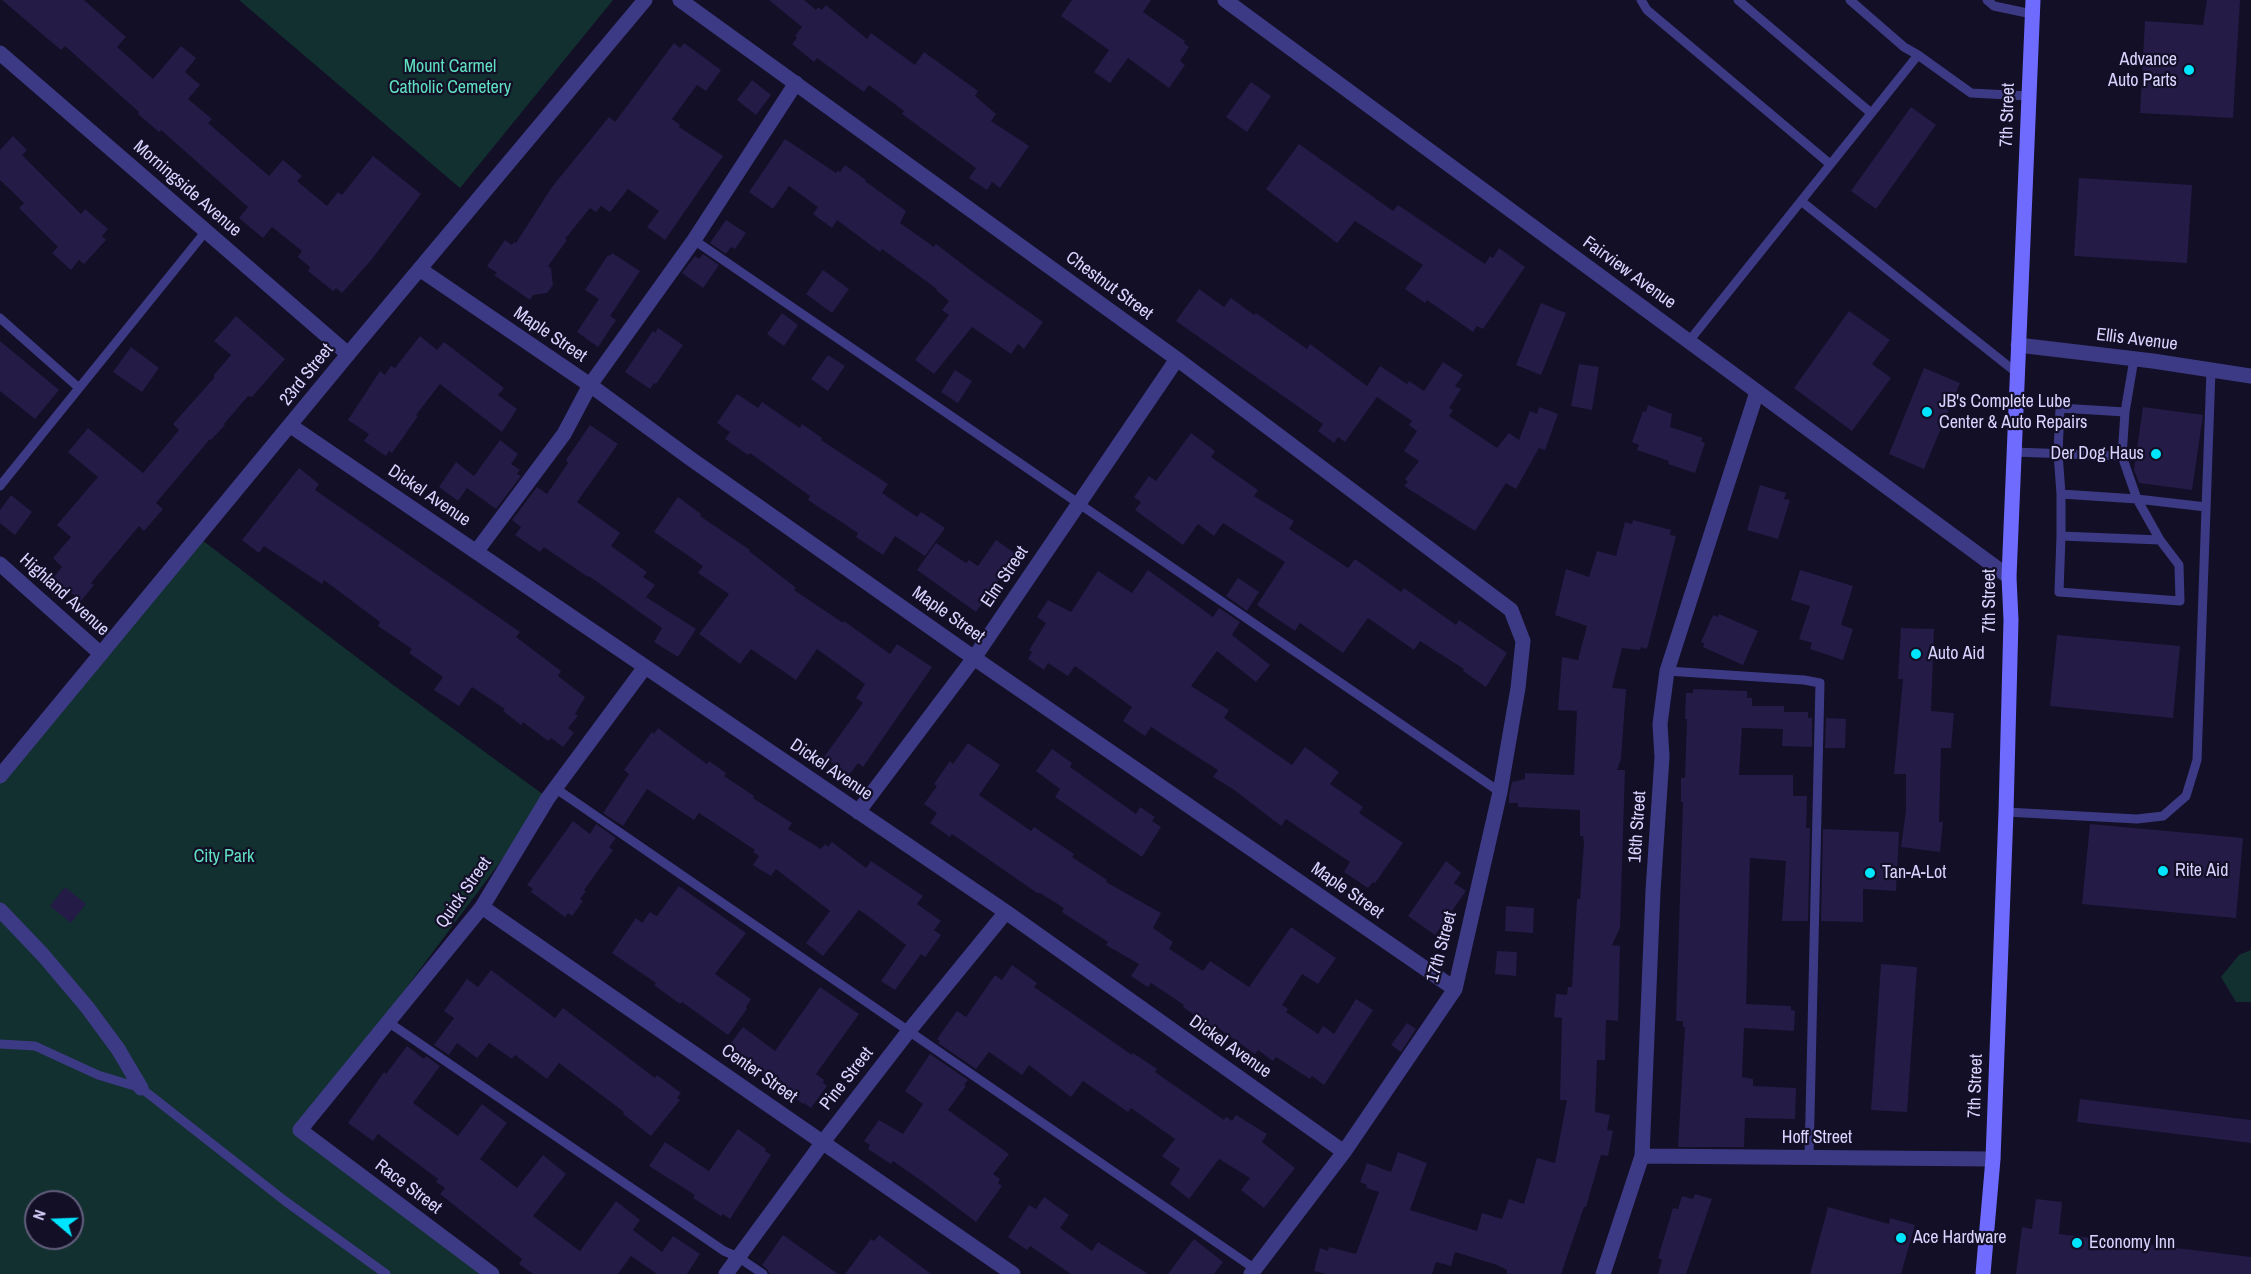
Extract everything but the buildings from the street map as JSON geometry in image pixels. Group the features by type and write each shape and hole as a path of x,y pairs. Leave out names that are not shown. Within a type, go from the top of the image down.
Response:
{"main road":[{"name":"7th Street","path":"1983,1274 1993,1159 2006,812 2009,577 2032,7"}],"street":[{"name":"23rd Street","path":"0,776 291,426 348,354 421,270 645,0"},
{"name":"Chestnut Street","path":"680,0 1177,359 1511,610"},
{"name":"Fairview Avenue","path":"1225,0 2009,577"},
{"name":"Morningside Avenue","path":"0,53 348,354"},
{"path":"476,552 564,434 590,385 694,240 796,83"},
{"name":"Maple Street","path":"421,270 590,385 974,658 1455,989"},
{"name":"Ellis Avenue","path":"2018,345 2251,376"},
{"name":"Elm Street","path":"858,812 974,658 1177,359"},
{"name":"16th Street","path":"1603,1274 1642,1156 1653,891 1662,757 1660,724 1667,670 1757,392"},
{"name":"Dickel Avenue","path":"291,426 1006,912 1344,1152"},
{"name":"Highland Avenue","path":"0,564 101,654"},
{"name":"17th Street","path":"1253,1272 1344,1152 1455,989 1500,792 1518,688 1522,640 1511,610"},
{"name":"Quick Street","path":"300,1130 482,907 555,788 645,667"},
{"name":"Center Street","path":"482,907 1013,1274"},
{"path":"0,910 43,954 87,1007 118,1049 141,1088"},
{"name":"Pine Street","path":"726,1274 822,1142 1006,912"},
{"name":"Race Street","path":"300,1130 492,1274"},
{"name":"Hoff Street","path":"1642,1156 1993,1159"}],"lane":[{"path":"1641,0 1647,10 1830,164"},
{"path":"1738,0 1871,113"},
{"path":"1850,0 1904,47 1971,93 2029,96"},
{"path":"1987,0 1994,6 2032,7"},
{"path":"1689,341 1918,55"},
{"path":"1801,201 2017,373"},
{"path":"0,486 206,231"},
{"path":"694,240 1500,792"},
{"path":"0,318 79,388"},
{"path":"2125,412 2060,408 2059,592 2180,601 2179,565 2160,540 2137,499 2122,456 2125,412 2134,359"},
{"path":"2006,812 2146,818 2163,816 2186,796 2197,760 2211,370"},
{"path":"2014,452 2122,456"},
{"path":"2061,494 2137,499 2206,507"},
{"path":"2061,536 2160,540"},
{"path":"1667,670 1820,683 1809,1158"},
{"path":"555,788 1253,1272"},
{"path":"388,1022 724,1251 738,1257 763,1274"},
{"path":"0,1044 35,1046 98,1075 141,1088 285,1201 386,1274"}],"green space":[{"name":"Mount Carmel Catholic Cemetery","path":"239,0 613,0 460,188"},
{"name":"City Park","path":"198,537 392,684 548,798 300,1130 492,1274 0,1274 0,776"},
{"path":"2251,950 2251,1002 2236,1002 2221,977 2239,955"}],"place":[{"name":"Advance Auto Parts","path":"2189,70"},
{"name":"JB's Complete Lube Center & Auto Repairs","path":"1927,412"},
{"name":"Der Dog Haus","path":"2156,454"},
{"name":"Auto Aid","path":"1916,654"},
{"name":"Rite Aid","path":"2163,871"},
{"name":"Tan-A-Lot","path":"1870,873"},
{"name":"Ace Hardware","path":"1901,1238"},
{"name":"Economy Inn","path":"2077,1243"}]}
